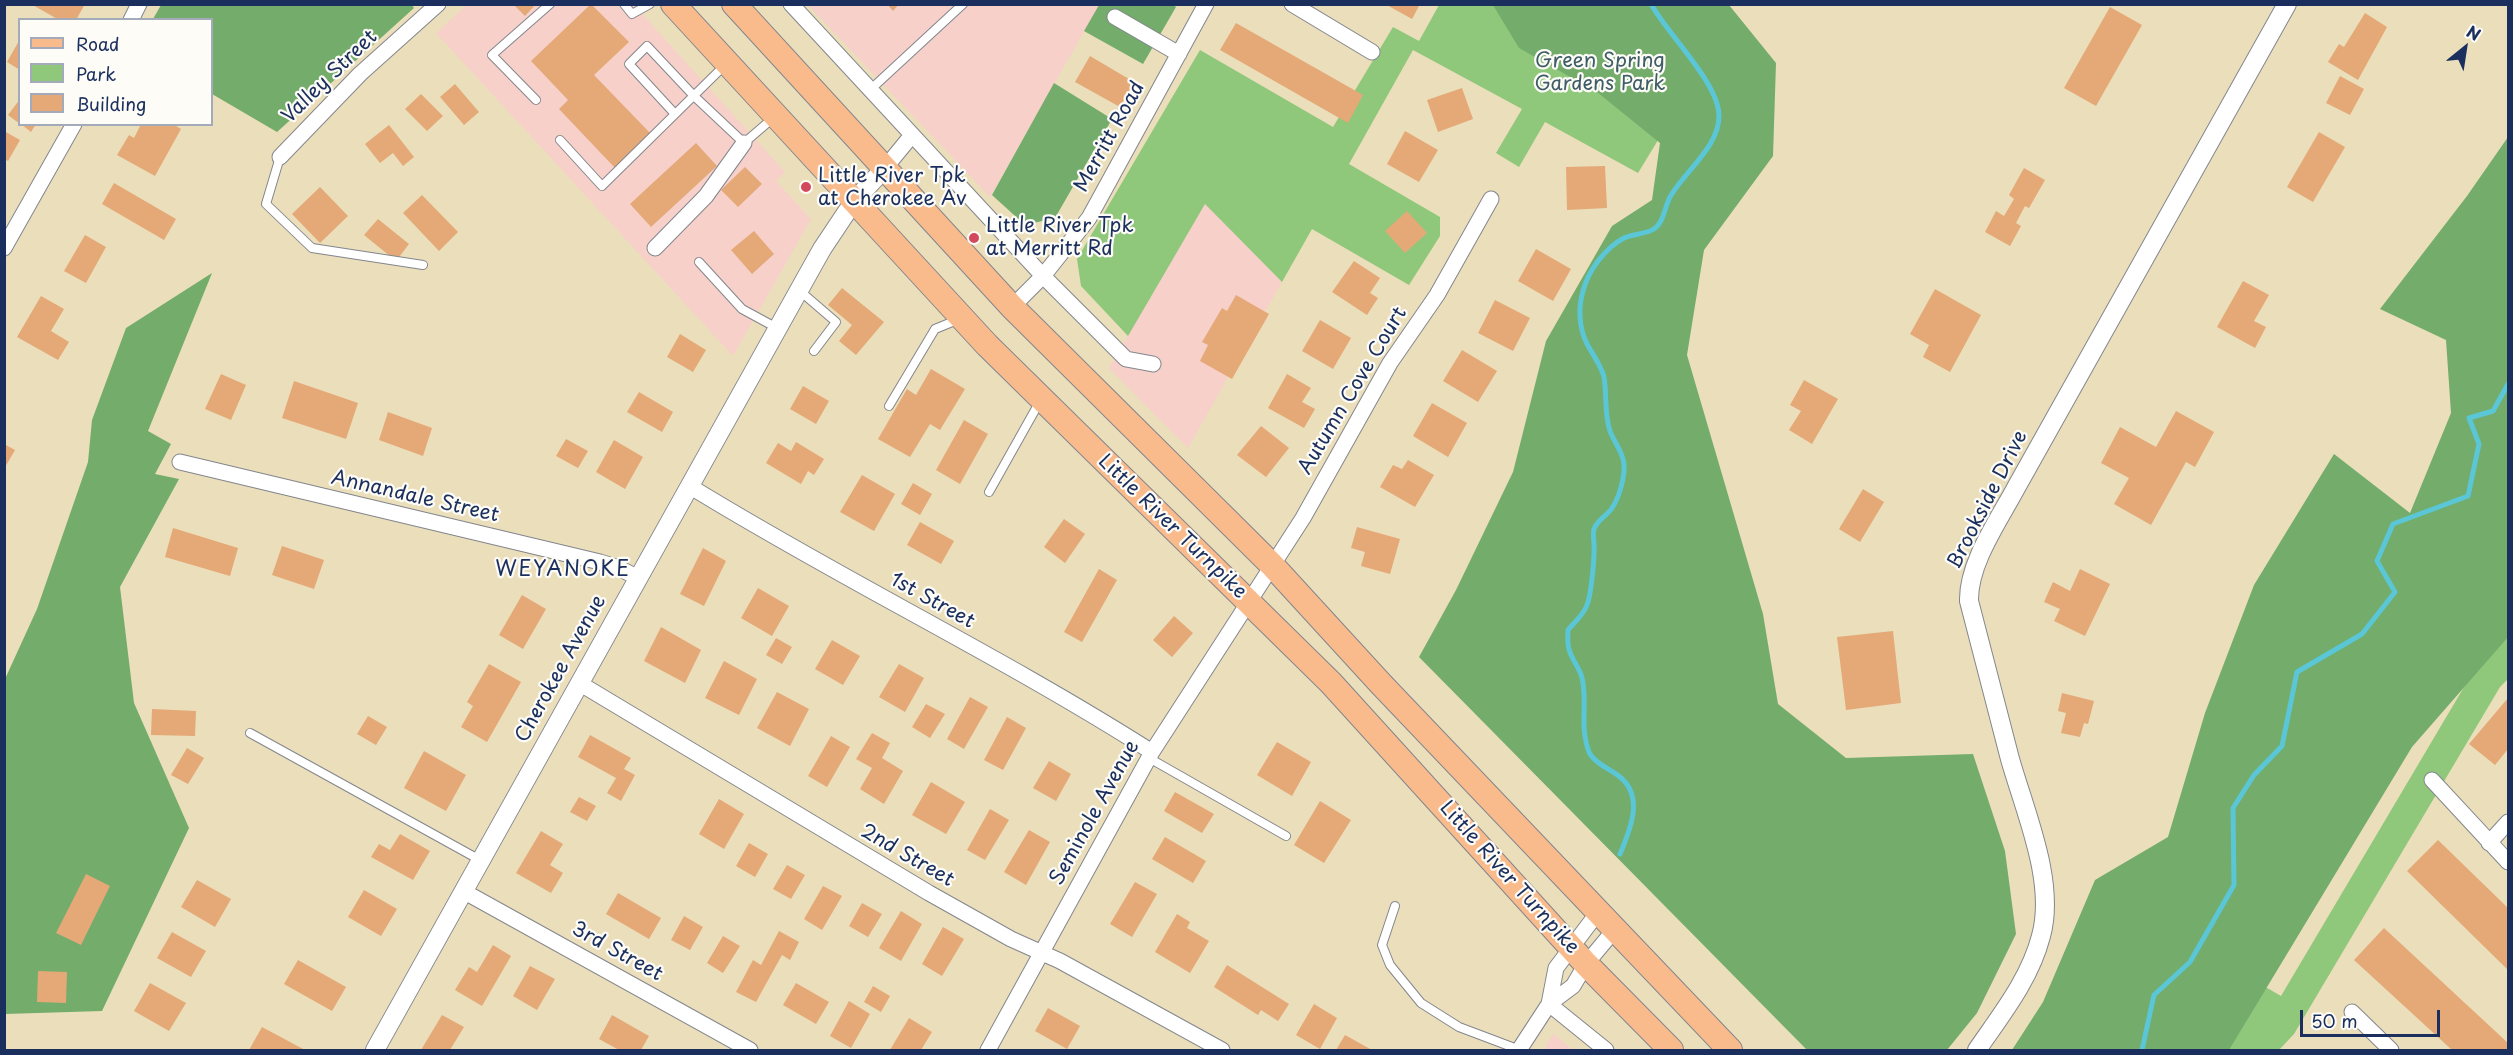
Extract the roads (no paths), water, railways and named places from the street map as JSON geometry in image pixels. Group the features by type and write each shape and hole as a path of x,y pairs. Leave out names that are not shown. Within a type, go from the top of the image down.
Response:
{"main road":[{"name":"Little River Turnpike","path":"673,4 961,318 1331,683 1579,956 1671,1050"},
{"name":"Little River Turnpike","path":"734,4 1012,307 1272,565 1381,684 1731,1050"}],"street":[{"path":"132,18 139,4"},
{"name":"Valley Street","path":"280,157 352,82 438,4"},
{"path":"791,4 1043,276 1126,359 1154,364"},
{"name":"Merritt Road","path":"1012,307 1043,276 1089,218 1206,4"},
{"path":"1292,4 1372,52"},
{"name":"Brookside Drive","path":"1977,1050 2017,991 2034,961 2042,934 2045,911 2040,862 1969,601 1969,585 1975,566 2012,497 2287,4"},
{"path":"1114,17 1179,54"},
{"path":"4,249 73,126"},
{"name":"Cherokee Avenue","path":"375,1050 799,290 854,201 912,135"},
{"path":"655,248 706,196 744,143"},
{"name":"Autumn Cove Court","path":"1248,601 1303,518 1390,363 1437,295 1491,199"},
{"name":"Annandale Street","path":"180,462 600,562 619,568 638,578"},
{"name":"1st Street","path":"691,487 752,525 1087,711 1151,755"},
{"name":"Seminole Avenue","path":"988,1050 1151,755 1248,601"},
{"name":"2nd Street","path":"579,683 929,893 1011,939 1222,1050"},
{"path":"2432,780 2508,862"},
{"path":"2489,843 2508,822"},
{"name":"3rd Street","path":"463,891 750,1050"},
{"path":"1549,1005 1556,968 1579,956 1607,919"},
{"path":"1519,1050 1549,1005 1574,986 1579,956 1607,919"},
{"path":"1549,1005 1606,1050"},
{"path":"2352,1012 2391,1050"}],"lane":[{"path":"536,100 492,55 550,4"},
{"path":"624,4 632,14 650,4"},
{"path":"870,90 963,4"},
{"path":"675,114 629,64 647,46 694,96 744,143 775,116"},
{"path":"560,140 602,186 727,63"},
{"path":"280,157 266,204 312,248 423,265"},
{"path":"699,262 742,309 777,328"},
{"path":"799,290 836,322 814,351"},
{"path":"889,406 935,329 961,318"},
{"path":"989,492 1041,399"},
{"path":"250,733 480,860"},
{"path":"1151,755 1286,836"},
{"path":"1395,906 1382,945 1390,965 1421,1003 1459,1027 1519,1050"}],"waterway":[{"path":"1620,854 1632,821 1633,799 1630,789 1623,780 1596,761 1589,752 1584,723 1584,687 1570,653 1568,642 1568,630 1584,612 1588,601 1591,587 1594,529 1615,504 1624,469 1622,455 1608,424 1604,377 1582,331 1580,304 1585,283 1604,254 1624,238 1647,232 1657,226 1676,187 1713,138 1718,127 1719,116 1717,103 1702,74 1651,4"},
{"path":"2142,1050 2154,995 2190,962 2234,885 2233,808 2254,775 2282,746 2297,672 2362,634 2395,592 2377,561 2393,524 2468,496 2479,444 2469,418 2493,411 2508,384"}],"place":[{"name":"Little River Tpk at Cherokee Av","path":"806,187"},
{"name":"Little River Tpk at Merritt Rd","path":"974,238"}],"district":[{"name":"WEYANOKE","path":"563,570"}],"park label":[{"name":"Green Spring Gardens Park","path":"1600,72"}]}
